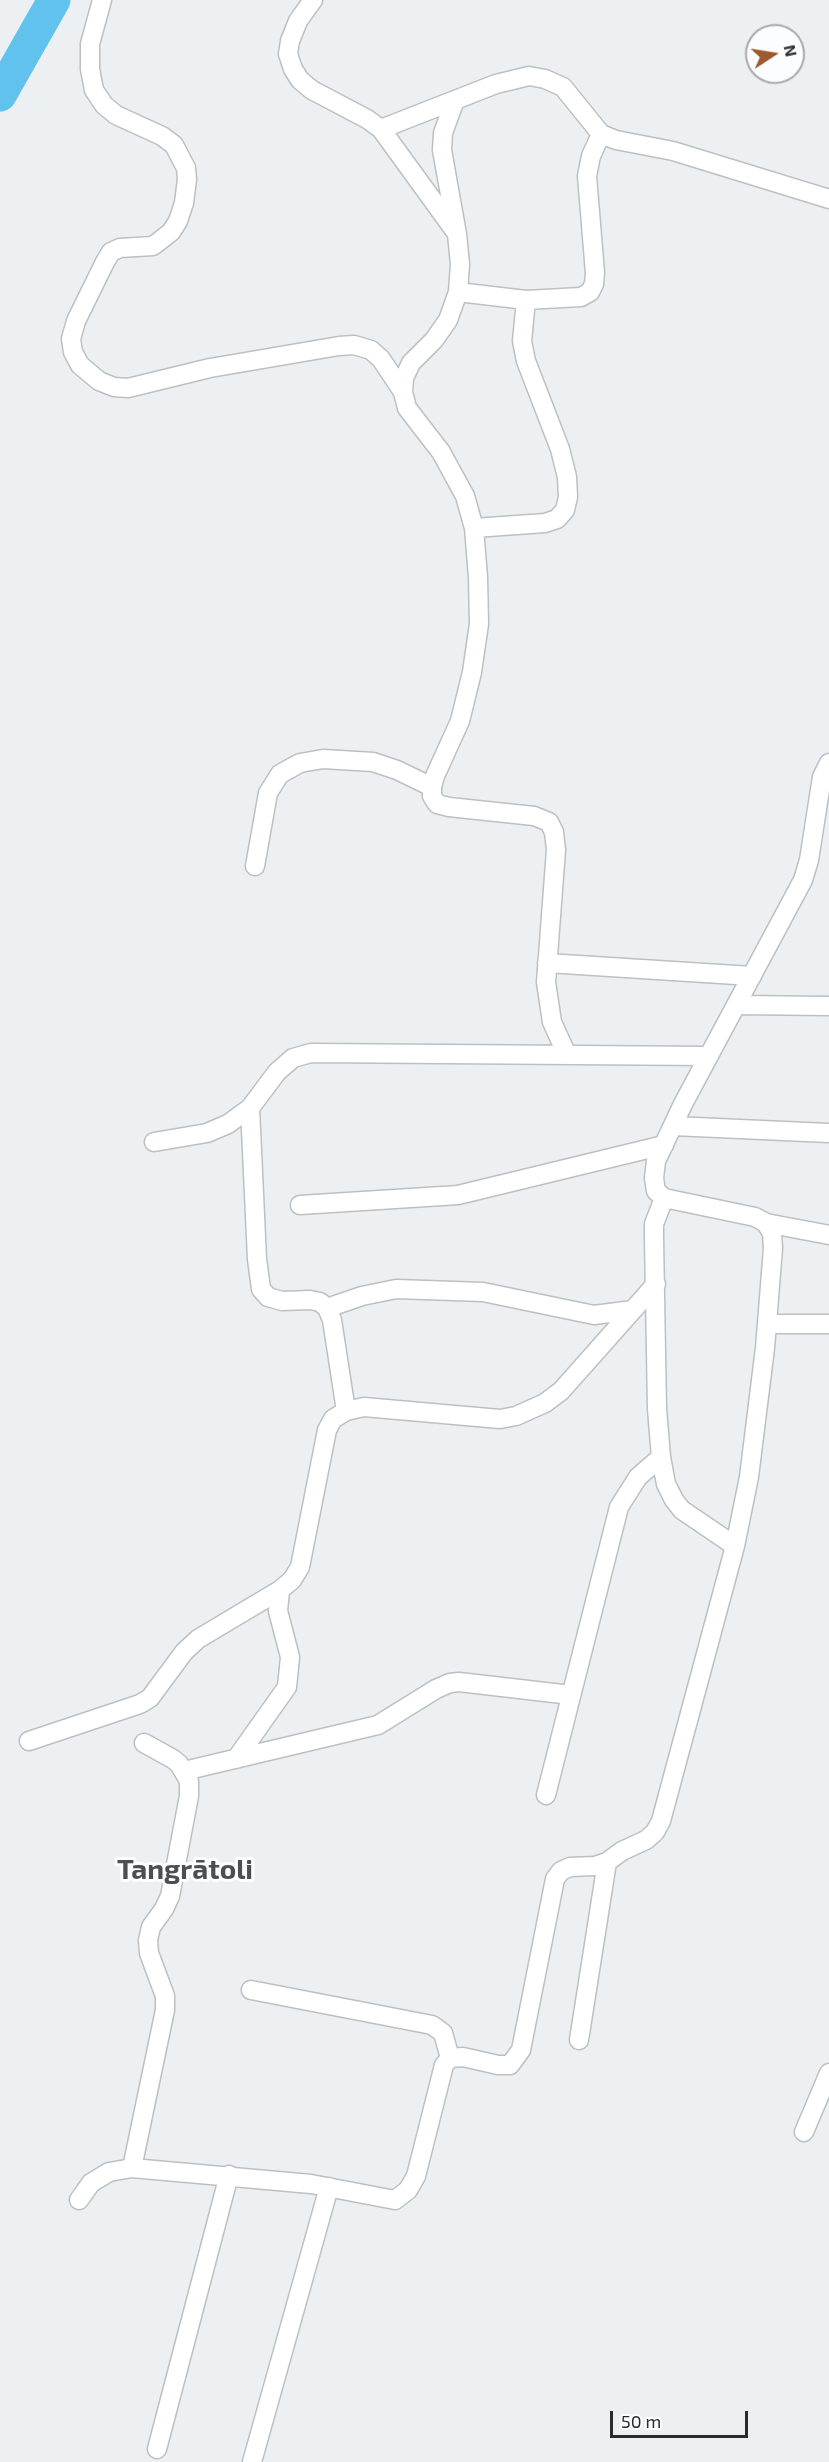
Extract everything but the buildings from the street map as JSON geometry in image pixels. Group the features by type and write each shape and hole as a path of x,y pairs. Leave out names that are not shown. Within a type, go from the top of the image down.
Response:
{"street":[{"path":"102,0 90,44 90,69 94,90 104,105 116,115 162,136 174,145 184,162 187,178 184,203 178,221 171,232 153,246 120,248 111,252 105,262 76,321 71,339 73,352 80,365 99,381 114,387 128,388 210,368 339,346 354,345 411,363"},
{"path":"313,0 298,21 290,41 288,54 293,69 300,80 312,90 367,118 381,129 457,234"},
{"path":"381,129 496,84 529,76 545,79 563,87 601,134 616,140 674,151 829,199"},
{"path":"455,100 443,133 442,150 457,234 460,264 458,292 448,320 434,340 411,363 404,378 403,392 407,408 453,472 465,496 474,528 479,624 472,672 460,721 432,787 432,796 437,804 448,807 534,816 549,822 554,832 556,850 546,982 552,1022 567,1055"},
{"path":"458,292 526,300 580,297 590,292 594,284 587,176 591,156 601,134"},
{"path":"474,528 545,523 557,519 565,510 568,497 567,477 560,449 526,361 522,341 526,300"},
{"path":"371,350 381,359 403,392"},
{"path":"255,866 268,793 280,774 300,763 323,759 373,762 397,770 432,787"},
{"path":"829,763 822,777 821,838 803,880 673,1126 656,1161 654,1178 656,1191 664,1198 755,1217 766,1224 829,1235"},
{"path":"547,963 752,976"},
{"path":"736,1005 829,1006"},
{"path":"154,1142 207,1133 228,1124 250,1108 277,1072 293,1058 311,1053 709,1056"},
{"path":"250,1108 257,1259 261,1289 268,1297 282,1301 310,1300 320,1302 327,1308 332,1320 346,1411"},
{"path":"673,1126 829,1133"},
{"path":"300,1205 458,1195 664,1145"},
{"path":"664,1198 654,1224 657,1409 666,1484 682,1510 735,1546"},
{"path":"79,2200 91,2182 109,2172 132,2168 229,2175 329,2187 395,2200 408,2190 416,2176 444,2065 450,2058 463,2057 498,2065 510,2065 517,2059 521,2050 555,1879 561,1871 570,1867 595,1866 608,1862 622,1851 646,1840 655,1832 661,1821 735,1546 754,1442 773,1248 772,1233 766,1224"},
{"path":"29,1741 140,1704 150,1698 184,1653 198,1639 280,1590 292,1580 300,1567 327,1430 333,1419 346,1411 364,1407 500,1419 516,1416 545,1403 561,1391 656,1284"},
{"path":"327,1308 362,1296 396,1289 483,1292 594,1315 633,1310"},
{"path":"767,1324 829,1324"},
{"path":"546,1795 619,1507 638,1477 661,1457"},
{"path":"236,1759 287,1687 290,1657 278,1611 280,1590"},
{"path":"184,1771 378,1725 436,1689 450,1683 459,1682 571,1695"},
{"path":"132,2168 165,2010 165,1996 149,1953 148,1940 151,1927 165,1909 170,1896 189,1796 189,1781 184,1771 173,1759 144,1743"},
{"path":"579,2040 608,1862"},
{"path":"251,1990 432,2025 443,2033 450,2058"},
{"path":"804,2132 829,2073"},
{"path":"157,2449 229,2175"},
{"path":"252,2462 329,2187"}],"waterway":[{"path":"0,95 54,0"}],"district":[{"name":"Tangrātoli","path":"185,1870"}]}
